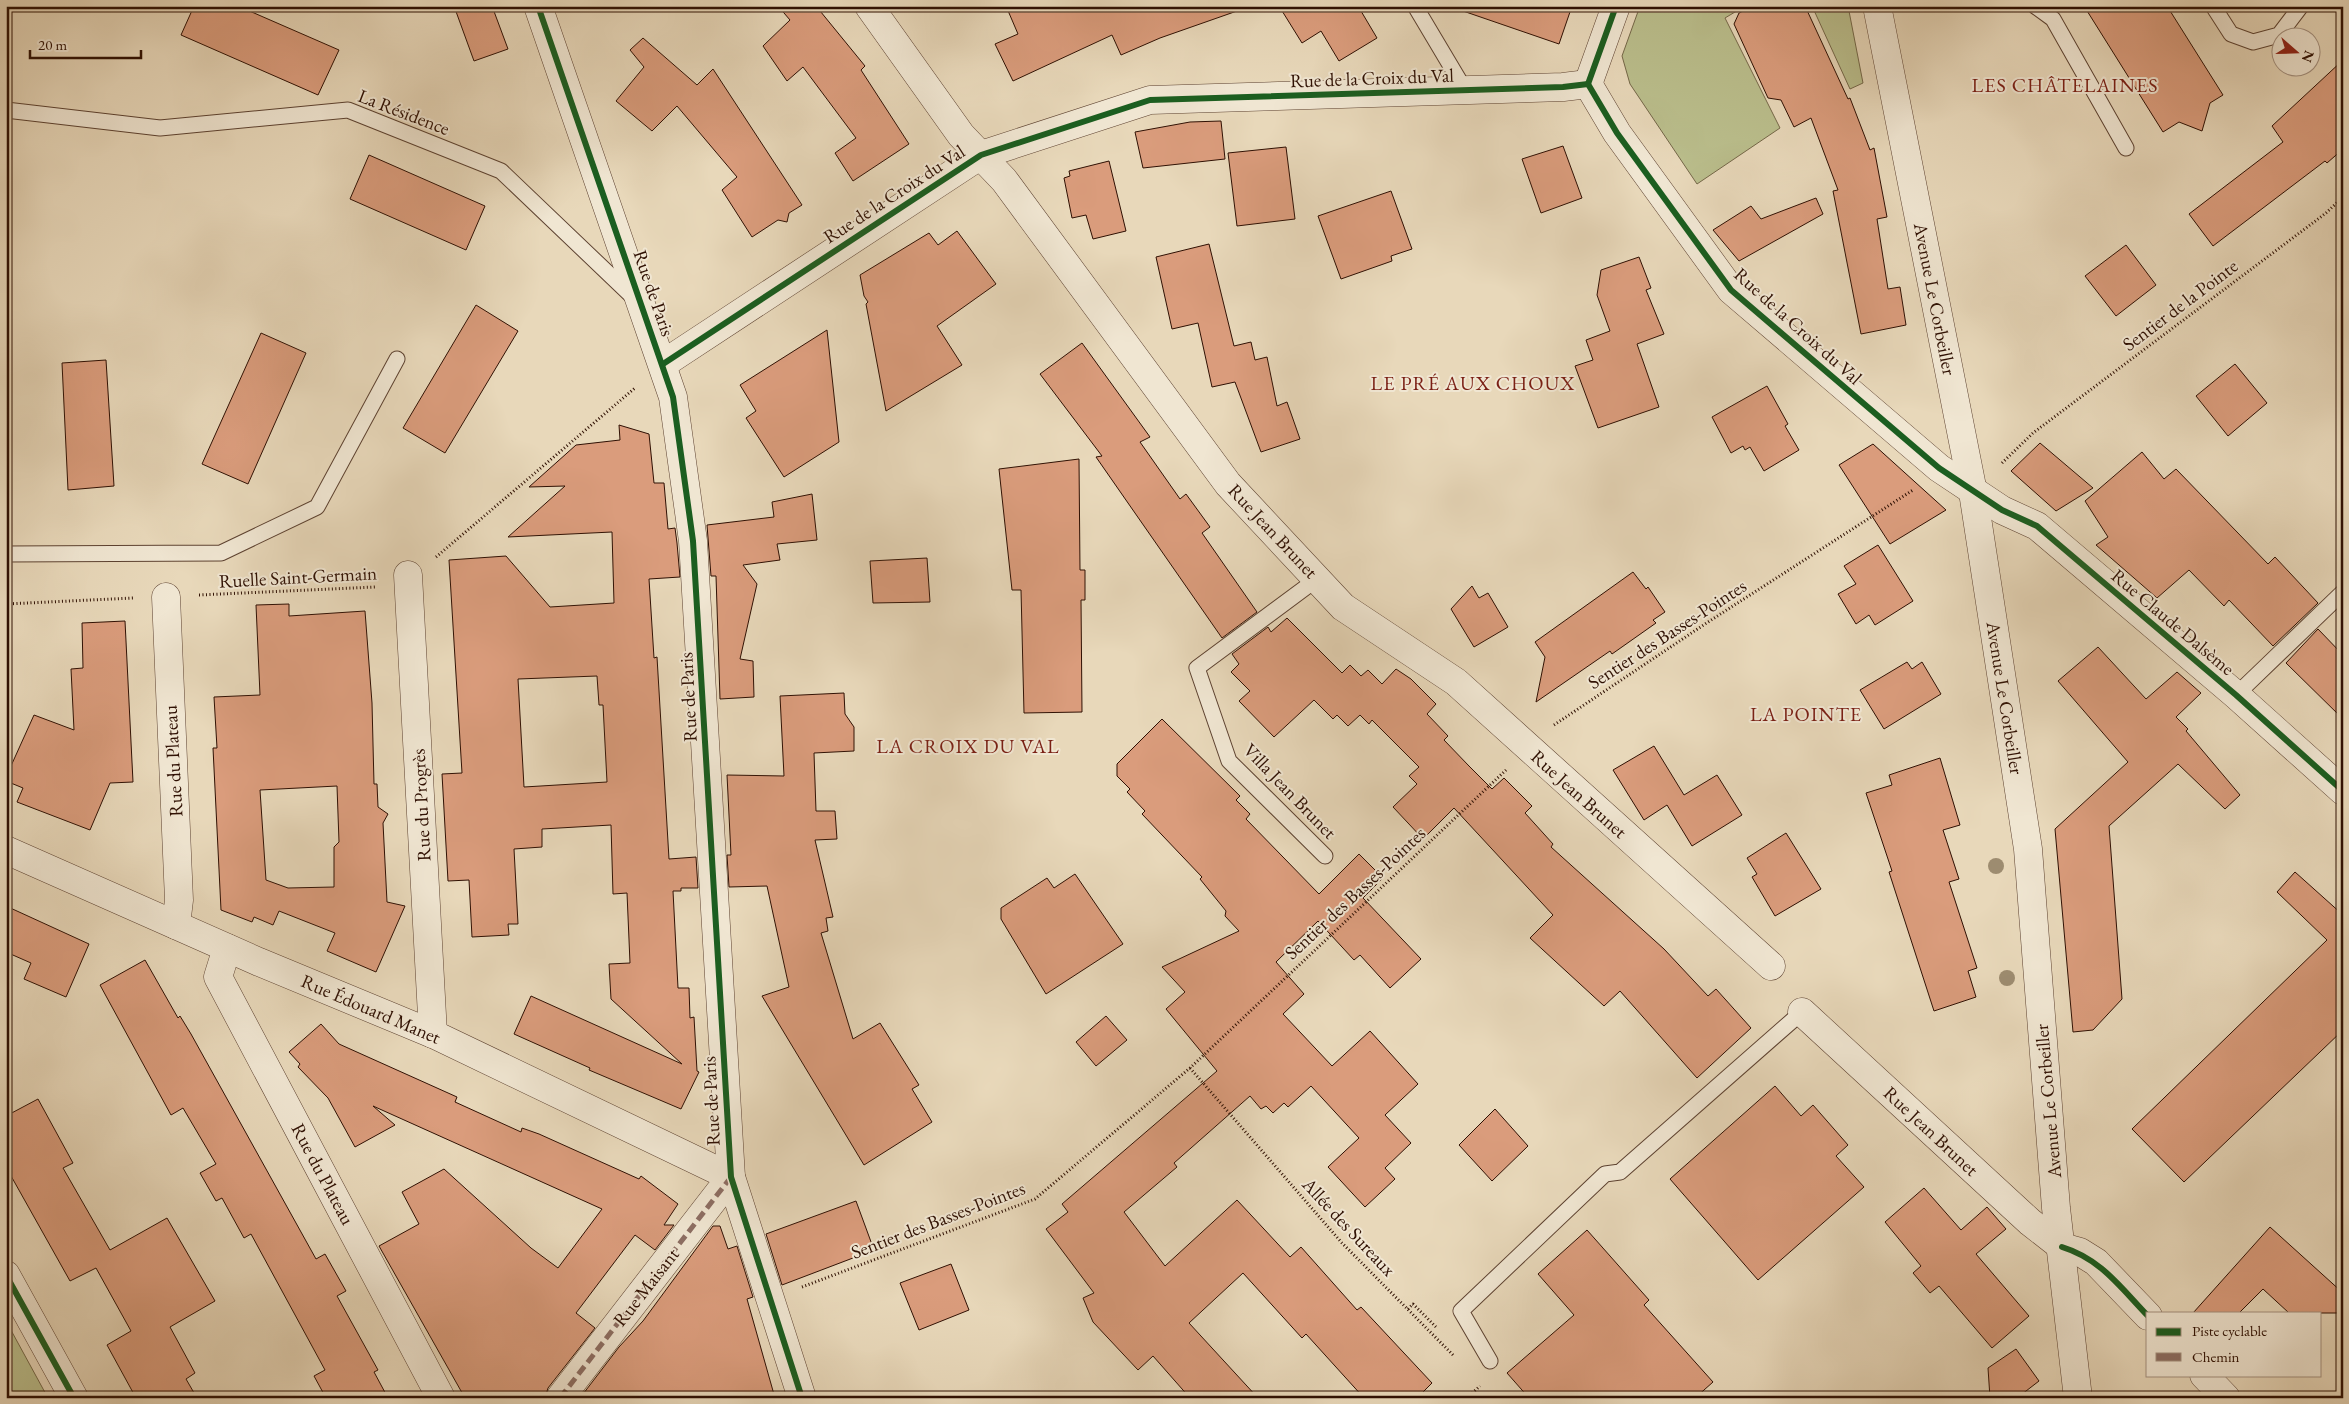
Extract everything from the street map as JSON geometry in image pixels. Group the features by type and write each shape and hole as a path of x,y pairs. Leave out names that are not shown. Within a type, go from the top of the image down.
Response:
{"street":[{"name":"Rue de Paris","path":"538,6 673,397 693,541 731,1177 802,1398"},
{"name":"Rue Jean Brunet","path":"869,6 961,135 1004,180 1228,484 1343,607 1456,682 1528,749 1771,966"},
{"path":"1588,84 1616,6"},
{"name":"Avenue Le Corbeiller","path":"1877,6 1973,492 2028,850 2056,1208 2078,1398"},
{"name":"Rue de la Croix du Val","path":"663,364 982,155 1150,100 1562,87 1588,84 1617,133 1731,290 1940,468 1973,492"},
{"name":"Rue Claude Dalsème","path":"1973,492 2002,510 2037,526 2236,695 2343,791"},
{"name":"Rue du Progrès","path":"408,575 433,1034"},
{"name":"Rue du Plateau","path":"166,597 179,900 176,925"},
{"name":"Rue Édouard Manet","path":"6,850 227,948 433,1034 731,1177"},
{"name":"Rue du Plateau","path":"227,948 218,977 442,1398"},
{"name":"Rue Jean Brunet","path":"1802,1012 2030,1222 2062,1247 2080,1252 2096,1262 2146,1314"},
{"name":"Rue Maisant","path":"560,1398 731,1177"},
{"path":"6,1275 74,1398"},
{"path":"2205,1376 2226,1398"}],"lane":[{"path":"1415,6 1465,90"},
{"path":"2035,6 2053,19 2126,148"},
{"path":"2213,6 2231,34 2253,42 2279,35 2301,6"},
{"name":"La Résidence","path":"6,110 160,128 348,110 501,171 642,305"},
{"path":"6,554 221,553 317,507 397,359"},
{"name":"Villa Jean Brunet","path":"1317,579 1197,668 1229,761 1325,856"},
{"path":"2236,695 2343,592"},
{"path":"1490,1361 1461,1311 1605,1174 1620,1172 1802,1012"}],"path":[{"path":"1467,1398 1482,1384 1475,1378"}],"green space":[{"path":"1640,6 1745,6 1725,18 1780,128 1697,184 1630,84 1622,56"},
{"path":"1812,6 1848,6 1863,83 1850,89"},
{"path":"6,1321 48,1398 6,1398"}],"building":[{"path":"194,6 238,6 339,50 318,95 181,35"},
{"path":"454,6 492,6 508,49 474,61"},
{"path":"778,6 816,6 865,66 861,70 909,144 853,181 835,153 856,138 803,67 787,81 763,46 790,20"},
{"path":"1006,6 1237,6 1237,11 1160,38 1121,55 1112,35 1013,81 995,44 1018,34"},
{"path":"1279,6 1358,6 1377,38 1339,61 1321,31 1302,43"},
{"path":"1464,6 1572,6 1559,44 1463,11"},
{"path":"1753,6 1805,6 1848,99 1850,98 1870,150 1874,148 1887,217 1877,219 1888,289 1900,287 1906,325 1861,334 1833,191 1838,190 1811,118 1794,127 1781,100 1768,98 1734,24 1739,13"},
{"path":"2084,6 2167,6 2223,95 2210,103 2202,131 2179,122 2163,132"},
{"path":"643,38 697,85 713,69 802,205 789,213 787,222 778,220 752,237 722,190 737,177 677,106 652,131 616,101 644,67 630,50"},
{"path":"2343,60 2343,149 2327,163 2325,161 2213,246 2189,214 2283,142 2272,126"},
{"path":"1221,121 1225,159 1143,168 1135,132 1190,122"},
{"path":"1563,146 1582,198 1541,213 1522,159"},
{"path":"1286,147 1295,219 1237,226 1228,153"},
{"path":"369,155 485,206 466,250 350,199"},
{"path":"1109,161 1126,231 1093,239 1086,215 1072,218 1064,178 1070,176 1069,171"},
{"path":"1391,191 1412,249 1391,256 1392,261 1341,279 1318,216"},
{"path":"1816,198 1823,214 1739,261 1713,230 1751,206 1761,219"},
{"path":"957,231 996,284 937,326 962,365 886,411 866,304 868,302 864,296 860,275 929,233 938,245"},
{"path":"1209,244 1234,346 1251,342 1255,360 1267,357 1277,406 1287,402 1300,439 1261,452 1235,382 1212,387 1198,323 1172,329 1156,257"},
{"path":"2126,245 2156,285 2116,316 2085,276"},
{"path":"1639,257 1651,288 1646,290 1664,334 1637,344 1659,407 1598,428 1575,366 1593,360 1586,340 1610,331 1597,295 1601,270"},
{"path":"476,305 518,331 445,453 403,428"},
{"path":"827,330 839,442 784,477 746,418 756,411 740,385"},
{"path":"261,333 306,353 248,484 202,464"},
{"path":"1082,343 1150,437 1140,442 1180,499 1186,494 1210,527 1202,533 1257,612 1222,638 1096,457 1102,456 1040,374"},
{"path":"106,360 114,486 68,490 62,363"},
{"path":"2235,364 2267,403 2228,436 2196,396"},
{"path":"1767,386 1788,424 1785,426 1799,450 1764,471 1750,447 1745,450 1743,446 1731,453 1712,417"},
{"path":"619,425 649,434 654,483 664,483 668,529 675,528 677,543 680,577 649,579 654,658 657,657 669,859 696,857 698,888 681,888 681,891 673,891 678,988 689,988 690,1018 694,1017 697,1071 699,1072 681,1109 589,1070 590,1068 514,1034 531,996 682,1064 611,999 609,964 630,963 627,893 613,894 611,825 542,829 542,847 514,849 518,924 508,924 509,935 472,937 469,880 448,881 442,774 462,773 449,560 506,556 550,607 614,603 612,532 508,537 565,486 529,487 576,445 620,440","holes":["597,676 599,705 603,705 607,782 524,787 518,679"]},
{"path":"2040,443 2093,488 2056,511 2011,471"},
{"path":"1873,444 1946,510 1890,544 1839,465"},
{"path":"2142,452 2164,479 2176,469 2268,564 2275,557 2318,603 2273,646 2229,600 2224,606 2189,570 2157,598 2096,545 2108,537 2085,501"},
{"path":"1079,459 1080,570 1085,570 1085,600 1081,600 1082,712 1024,713 1021,590 1012,590 999,469"},
{"path":"812,494 817,540 777,544 780,560 743,565 757,584 740,659 753,661 754,697 720,699 716,576 711,576 707,525 774,517 772,502"},
{"path":"1878,545 1913,601 1875,625 1869,615 1856,624 1838,594 1856,584 1844,566"},
{"path":"927,558 930,602 873,603 870,561"},
{"path":"1633,572 1646,589 1648,587 1665,612 1653,620 1656,623 1612,654 1610,651 1536,702 1545,657 1535,642"},
{"path":"1472,586 1479,598 1488,593 1508,627 1474,647 1451,609"},
{"path":"289,604 289,616 365,611 372,703 374,784 377,784 378,807 388,814 383,823 387,902 405,906 376,972 327,951 335,933 279,911 273,925 254,917 252,922 221,910 213,748 217,748 214,697 260,695 256,605","holes":["337,786 339,842 334,847 334,887 288,888 266,880 260,790"]},
{"path":"1287,618 1342,673 1350,665 1361,676 1368,670 1382,684 1396,669 1411,679 1436,704 1427,714 1448,736 1444,740 1469,766 1492,789 1504,778 1532,806 1525,813 1553,844 1551,847 1664,949 1708,996 1716,989 1751,1028 1697,1078 1620,991 1604,1006 1530,938 1553,915 1454,808 1423,839 1393,807 1417,784 1409,776 1419,767 1372,720 1369,724 1360,715 1348,726 1337,715 1333,719 1314,700 1274,737 1239,701 1250,691 1231,672 1239,664 1232,654 1268,627 1271,632"},
{"path":"125,621 133,782 110,783 90,830 17,802 23,788 6,781 6,777 34,715 74,730 71,669 83,668 82,623"},
{"path":"2318,629 2343,655 2343,719 2286,663"},
{"path":"2098,647 2146,699 2177,672 2201,693 2176,717 2188,729 2186,731 2240,795 2225,809 2178,764 2109,826 2122,999 2093,1030 2073,1032 2055,829 2128,762 2058,681"},
{"path":"1907,662 1912,669 1922,662 1941,694 1884,729 1860,690"},
{"path":"844,693 845,714 854,727 854,751 814,753 816,811 835,811 837,839 815,840 833,917 826,918 828,931 821,933 853,1039 880,1023 919,1085 912,1089 932,1122 864,1165 762,996 789,987 767,886 729,887 727,855 731,855 727,775 784,776 780,696"},
{"path":"1162,719 1240,796 1236,800 1250,814 1246,819 1319,894 1359,854 1383,878 1363,898 1421,959 1390,988 1360,955 1354,960 1318,921 1276,962 1304,994 1283,1014 1332,1066 1370,1031 1418,1084 1385,1115 1411,1143 1385,1168 1395,1179 1365,1207 1328,1167 1359,1138 1311,1086 1288,1107 1284,1103 1273,1113 1266,1106 1261,1109 1250,1096 1174,1163 1177,1167 1124,1212 1165,1266 1237,1200 1290,1257 1301,1247 1357,1310 1361,1307 1432,1383 1417,1398 1364,1398 1306,1334 1302,1338 1243,1273 1189,1323 1258,1398 1190,1398 1153,1356 1138,1370 1093,1322 1083,1298 1094,1293 1046,1229 1068,1212 1062,1204 1217,1071 1166,1009 1185,992 1162,967 1239,931 1225,916 1226,911 1200,879 1202,877 1142,814 1145,811 1127,792 1130,789 1117,776 1117,764"},
{"path":"1654,746 1684,795 1717,775 1742,815 1692,846 1667,805 1644,820 1613,770"},
{"path":"1940,758 1960,825 1943,830 1959,879 1949,882 1977,968 1968,971 1976,997 1934,1011 1889,872 1892,871 1866,793 1892,785 1889,775"},
{"path":"1786,833 1821,889 1775,916 1752,877 1757,874 1747,858"},
{"path":"2295,872 2343,915 2343,1030 2184,1182 2132,1129 2327,940 2277,892"},
{"path":"1075,874 1123,944 1046,994 1001,919 1001,908 1047,878 1054,888"},
{"path":"6,906 89,944 66,997 24,979 31,963 6,952"},
{"path":"145,960 178,1018 180,1016 191,1034 316,1259 325,1254 346,1291 337,1296 378,1370 374,1372 388,1398 326,1398 314,1376 325,1370 251,1234 244,1238 222,1198 216,1201 200,1173 216,1164 183,1108 171,1115 100,985"},
{"path":"1106,1016 1127,1040 1096,1066 1076,1042"},
{"path":"321,1024 339,1044 457,1097 455,1102 521,1132 522,1128 539,1134 639,1179 641,1176 678,1204 664,1225 674,1225 655,1250 635,1235 576,1313 595,1328 548,1388 545,1398 465,1398 379,1246 419,1224 402,1192 444,1169 531,1248 558,1268 602,1209 373,1106 395,1125 355,1147 328,1098 298,1067 300,1064 289,1052"},
{"path":"1775,1086 1801,1116 1813,1105 1848,1145 1836,1156 1864,1187 1758,1280 1670,1179"},
{"path":"38,1099 73,1163 63,1168 110,1250 167,1218 215,1301 170,1327 195,1373 186,1379 197,1398 136,1398 107,1345 131,1331 96,1268 70,1281 6,1167 6,1116"},
{"path":"1495,1109 1528,1146 1492,1181 1459,1145"},
{"path":"1924,1188 1961,1230 1987,1207 2006,1229 1976,1254 2029,1316 1992,1348 1939,1286 1930,1293 1913,1273 1921,1266 1885,1222"},
{"path":"856,1201 874,1250 782,1285 766,1234"},
{"path":"713,1226 720,1226 728,1249 737,1246 753,1297 747,1299 775,1398 580,1398 619,1347 643,1321"},
{"path":"2270,1227 2343,1293 2343,1313 2288,1312 2263,1289 2240,1312 2194,1312"},
{"path":"1587,1230 1649,1300 1644,1305 1713,1382 1695,1398 1529,1398 1507,1373 1574,1315 1538,1274"},
{"path":"951,1264 969,1310 919,1330 900,1283"},
{"path":"2016,1349 2039,1381 2017,1398 1990,1398 1988,1368"}],"marked path":[{"path":"560,1398 731,1177"}],"cycle path":[{"path":"538,6 673,397 693,541 731,1177 802,1398"},
{"path":"1588,84 1616,6"},
{"path":"1588,84 1617,133 1731,290 1939,468 2002,510 2037,526 2236,695 2343,791"},
{"path":"663,364 981,155 1150,100 1563,87 1588,84"},
{"path":"2062,1247 2076,1252 2099,1266 2146,1314"},
{"path":"6,1275 74,1398"}],"district":[{"name":"LES CHÂTELAINES","path":"2065,85"},
{"name":"LE PRÉ AUX CHOUX","path":"1473,383"},
{"name":"LA POINTE","path":"1806,714"},
{"name":"LA CROIX DU VAL","path":"968,746"}]}
